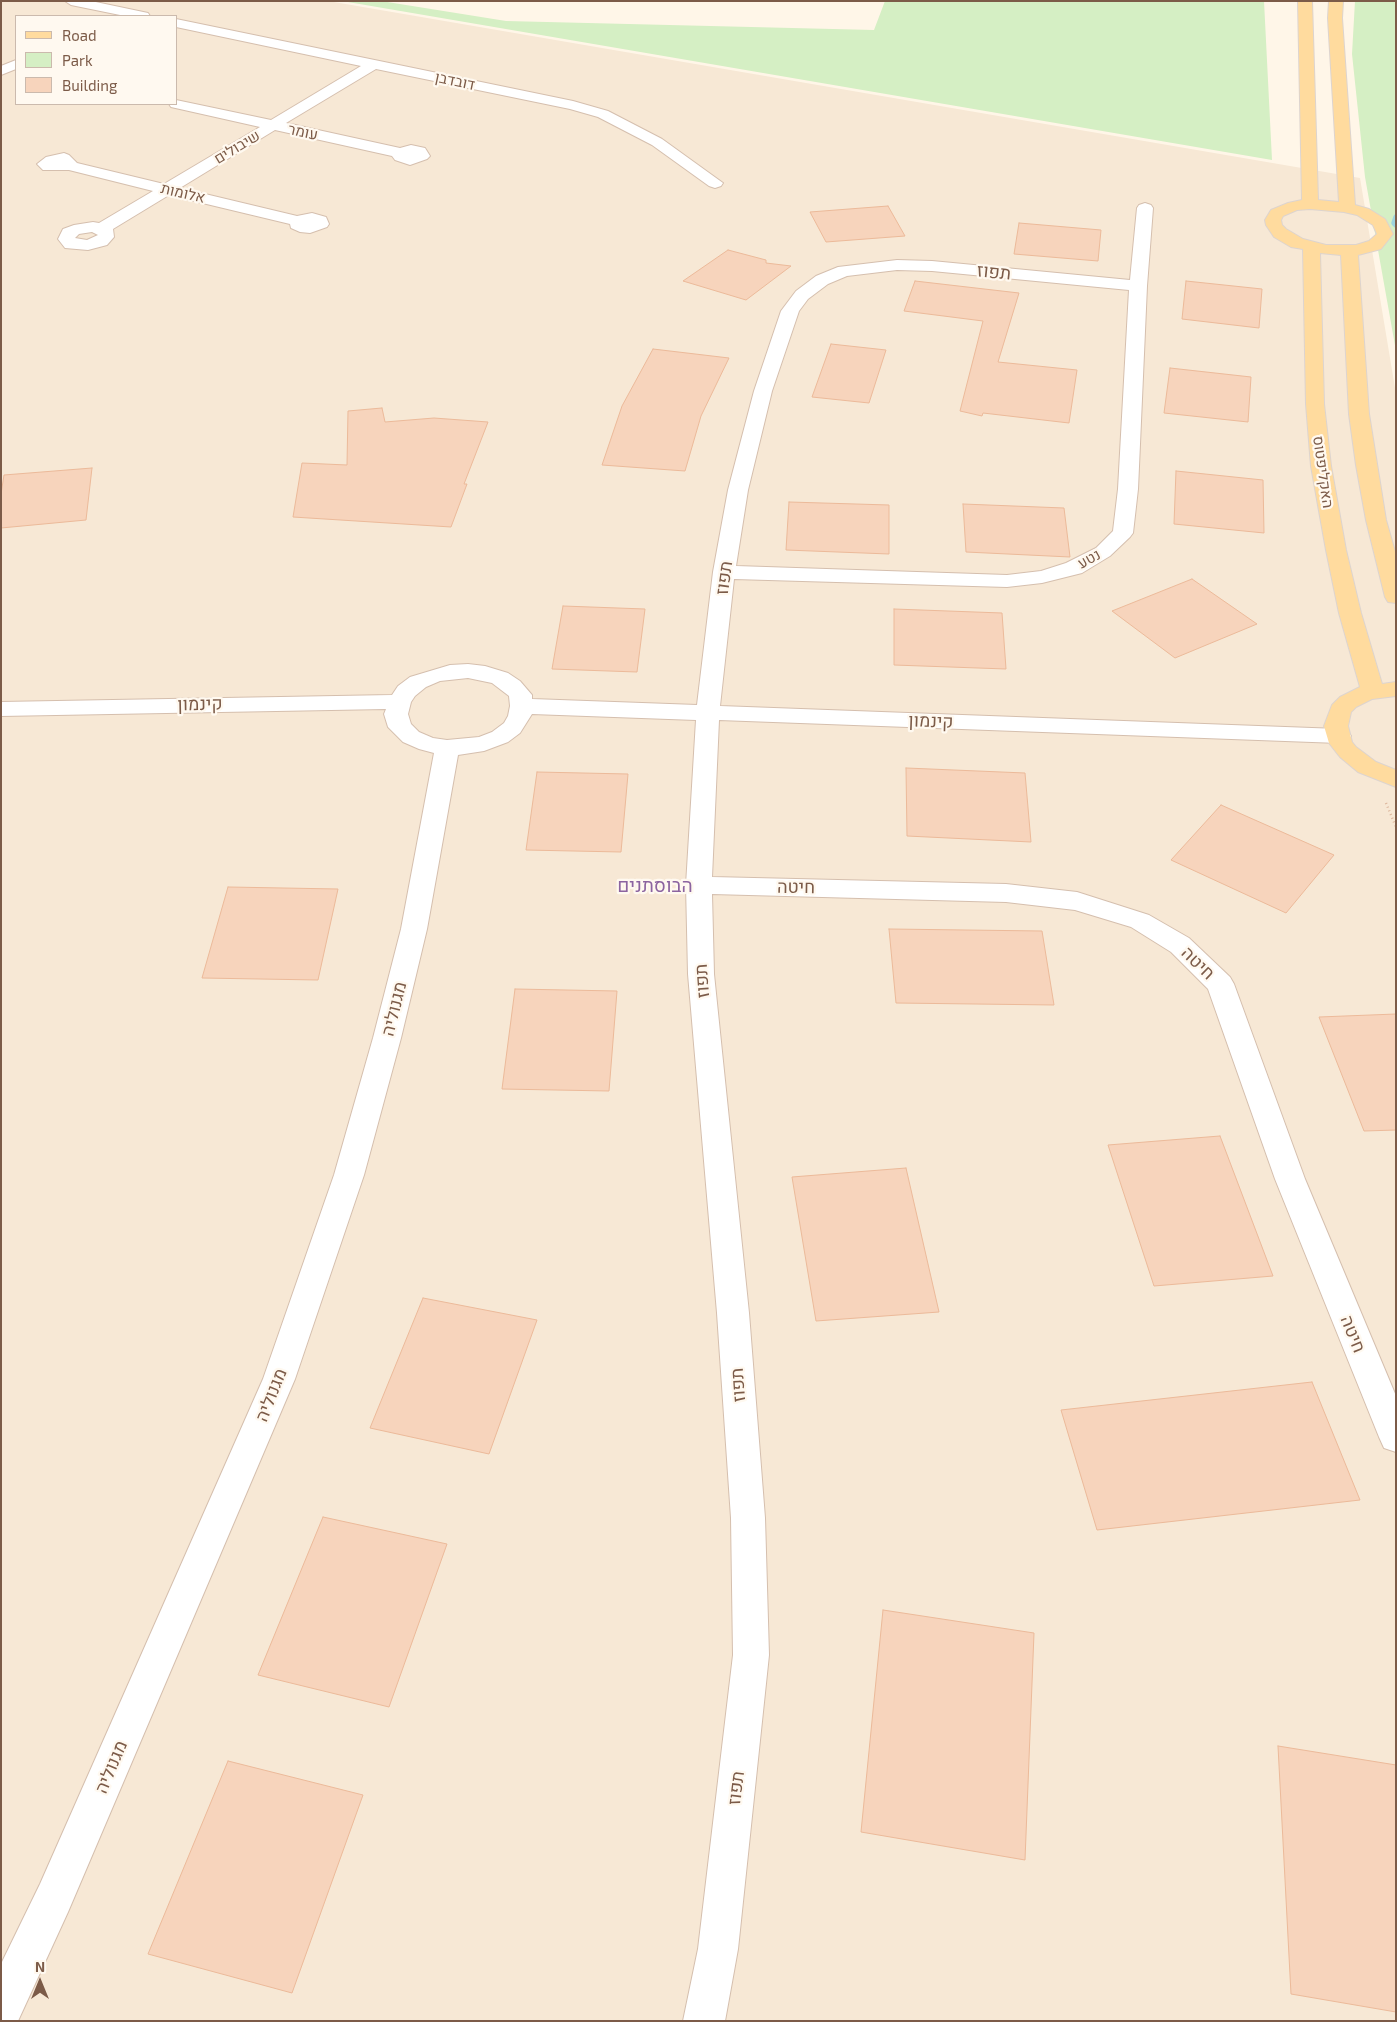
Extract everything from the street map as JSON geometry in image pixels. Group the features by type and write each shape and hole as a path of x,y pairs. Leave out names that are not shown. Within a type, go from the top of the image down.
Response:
{"main road":[{"path":"1305,1 1310,204"},
{"path":"1336,1 1347,207"},
{"path":"1310,204 1347,207 1364,212 1379,222 1385,234 1380,241 1375,245 1349,250 1326,250 1297,243 1280,233 1274,225 1273,220 1277,213 1294,206 1310,204"},
{"name":"האקליפטוס","path":"1311,247 1315,404 1321,466 1336,550 1350,613 1384,691"},
{"path":"1349,250 1360,422 1376,520 1396,597"},
{"path":"1384,691 1366,693 1348,702 1340,710 1336,726 1341,742 1348,752 1367,767 1396,779"}],"street":[{"path":"71,1 133,15"},
{"name":"דובדבן","path":"178,23 573,105 603,114 657,142 715,183"},
{"path":"1,71 15,64"},
{"name":"שיבולים","path":"101,229 374,64"},
{"name":"עומר","path":"178,104 401,153"},
{"name":"אלומות","path":"66,165 299,221"},
{"name":"נטע","path":"724,572 1007,581 1042,577 1074,568 1103,552 1123,532 1128,489 1138,286 1146,208"},
{"name":"תפוז","path":"704,2021 718,1949 751,1655 748,1518 733,1313 701,974 699,886 708,712 724,572 738,490 763,391 790,311 802,294 822,280 844,271 897,265 932,266 1138,286"},
{"path":"468,671 485,673 500,678 512,686 520,695 522,706 520,717 512,728 500,737 484,744 466,747 447,748 427,744 411,737 400,727 396,714 399,702 406,691 418,682 450,672 468,671"},
{"name":"קינמון","path":"1,709 399,702"},
{"name":"קינמון","path":"522,706 1339,736"},
{"name":"מגנוליה","path":"1,2010 54,1898 279,1379 349,1175 387,1038 414,929 447,748"},
{"name":"חיטה","path":"699,886 1006,893 1077,901 1140,921 1180,945 1220,984 1290,1179 1396,1437"}],"shaded area":[{"path":"1,1 328,1 1360,178 1396,394 1396,2021 1,2021"}],"green space":[{"path":"342,1 381,1 506,21 874,30 885,1 1264,1 1272,160"},
{"path":"1355,1 1396,1 1396,351 1365,177 1352,54"}],"building":[{"path":"888,206 905,236 826,242 810,212"},
{"path":"1019,223 1101,230 1098,261 1014,254"},
{"path":"728,250 766,260 766,263 791,266 746,300 683,281"},
{"path":"915,281 1019,293 998,362 1077,370 1069,423 983,413 982,416 960,411 983,321 904,311"},
{"path":"1186,281 1262,289 1259,328 1182,319"},
{"path":"831,344 886,350 869,403 812,397"},
{"path":"653,349 729,358 701,416 685,471 602,465 622,406"},
{"path":"1170,368 1251,377 1248,422 1164,413"},
{"path":"382,408 385,422 434,418 488,422 464,484 467,484 451,527 293,517 302,463 347,465 348,411"},
{"path":"92,468 86,520 1,528 1,494 4,475"},
{"path":"1176,471 1263,480 1264,533 1174,524"},
{"path":"789,502 889,505 889,554 786,550"},
{"path":"963,504 1064,508 1070,557 966,552"},
{"path":"1192,579 1257,624 1175,658 1112,611"},
{"path":"563,606 645,609 637,672 552,669"},
{"path":"894,609 1002,613 1006,669 894,665"},
{"path":"906,768 1025,773 1031,842 907,836"},
{"path":"537,772 628,774 621,852 526,850"},
{"path":"1221,805 1334,855 1286,913 1171,860"},
{"path":"228,887 338,889 318,980 202,978"},
{"path":"889,929 1042,931 1054,1005 896,1003"},
{"path":"515,989 617,991 609,1091 502,1089"},
{"path":"1396,1014 1396,1130 1364,1131 1319,1017"},
{"path":"1220,1136 1273,1276 1154,1286 1108,1145"},
{"path":"906,1168 939,1312 816,1321 792,1177"},
{"path":"423,1298 537,1320 489,1454 370,1428"},
{"path":"1312,1382 1360,1500 1097,1530 1061,1410"},
{"path":"323,1517 447,1544 389,1707 258,1675"},
{"path":"883,1610 1034,1633 1025,1860 861,1832"},
{"path":"1278,1746 1396,1765 1396,2012 1291,1994"},
{"path":"228,1761 363,1795 292,1993 148,1954"}],"waterway":[{"path":"1396,217 1394,223 1396,225"}],"district":[{"name":"הבוסתנים","path":"655,886"}]}
